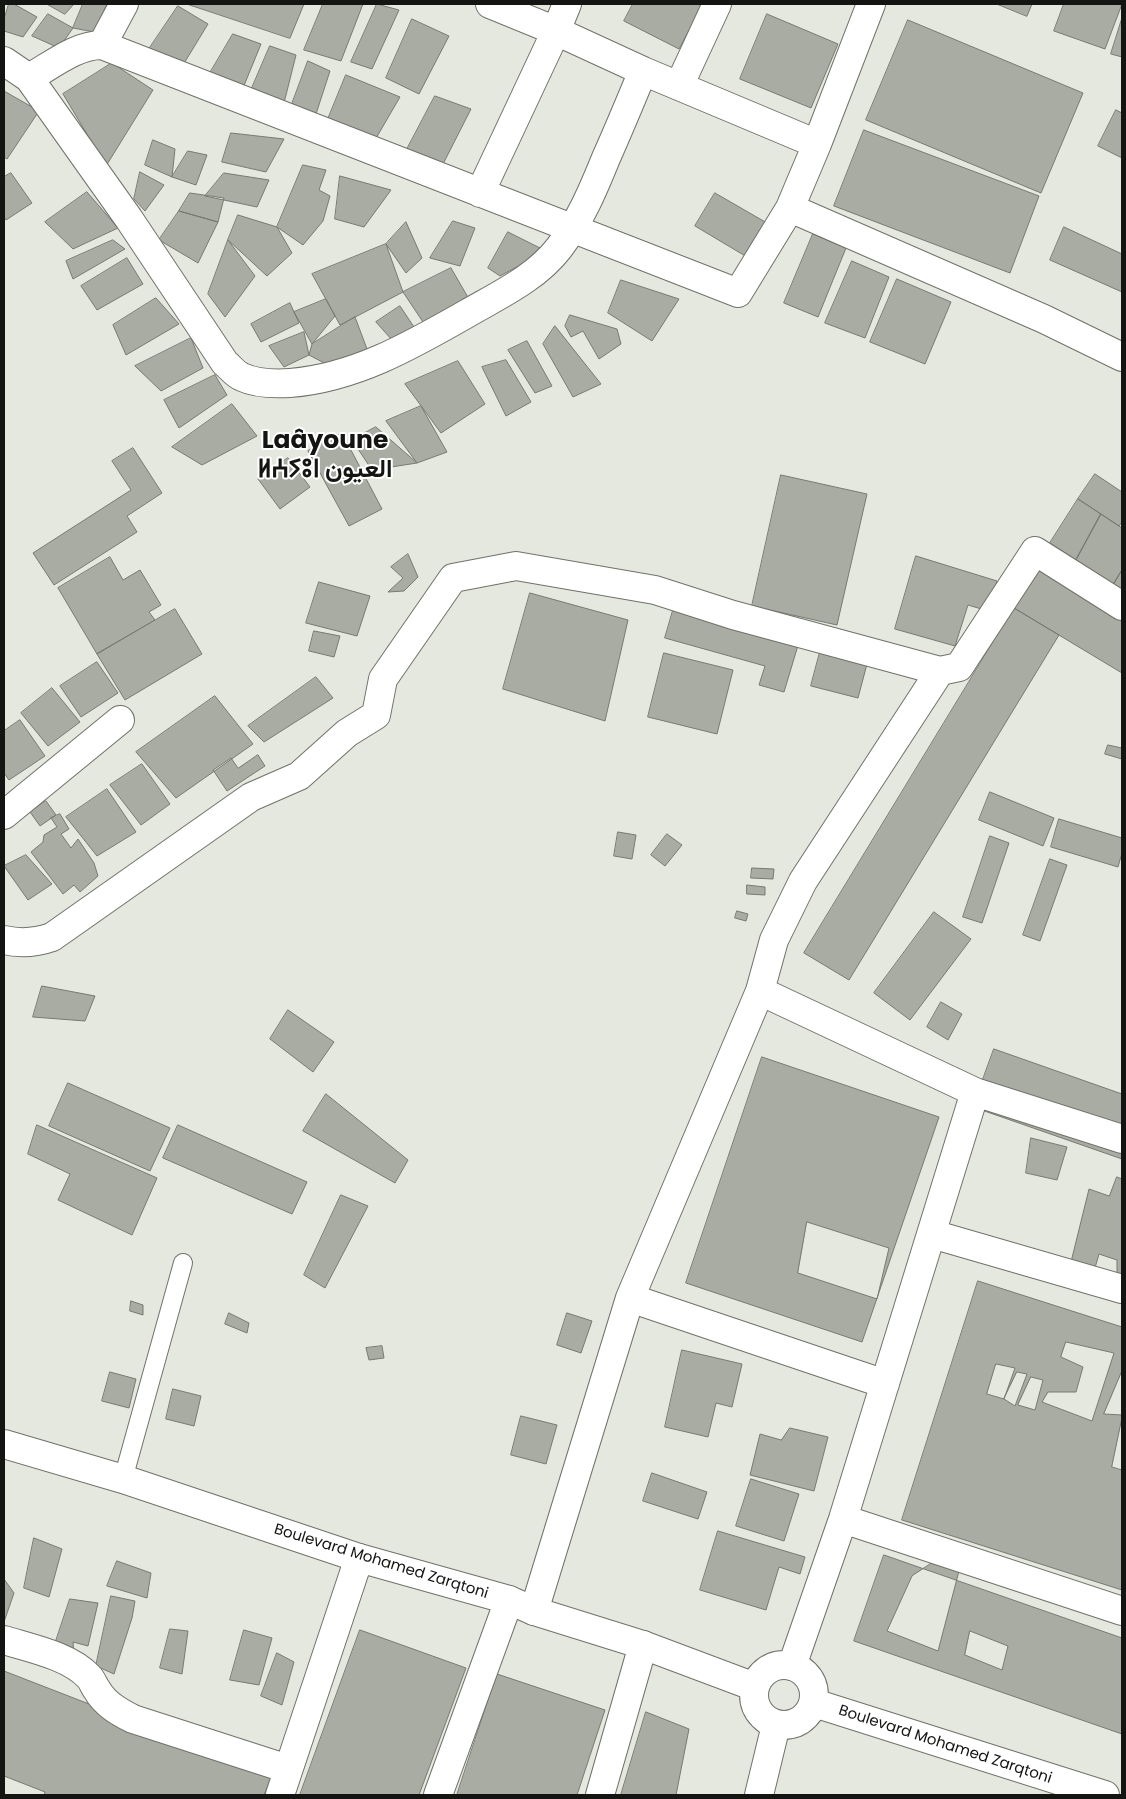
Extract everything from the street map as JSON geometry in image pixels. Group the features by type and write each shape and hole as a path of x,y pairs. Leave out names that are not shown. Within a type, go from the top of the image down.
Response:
{"street":[{"path":"102,45 124,4"},
{"path":"490,4 817,144"},
{"path":"480,193 567,4"},
{"path":"679,86 717,4"},
{"path":"29,78 75,51 93,45 102,45 738,293 790,208 817,144 870,4"},
{"path":"4,61 29,78 123,211 225,363 240,377 253,381 277,384 313,381 361,367 415,344 497,297 543,266 558,250 574,228 589,198 643,71"},
{"path":"790,208 1026,311 1122,357"},
{"path":"4,940 27,944 40,942 52,937 251,797 300,776 347,733 376,715 383,679 453,578 516,566 655,590 733,614 940,671 959,667 1035,551 1122,606"},
{"path":"534,1611 630,1298 760,991 774,940 803,882 940,671"},
{"path":"4,815 120,720"},
{"path":"760,991 976,1092 1122,1139"},
{"path":"792,1666 843,1519 976,1092"},
{"path":"932,1234 1122,1290"},
{"path":"630,1298 885,1384"},
{"name":"Boulevard Mohamed Zarqtoni","path":"4,1444 123,1479 359,1558 509,1600 534,1611 643,1645 755,1687"},
{"path":"843,1519 1122,1611"},
{"path":"280,1795 359,1558"},
{"path":"438,1795 509,1600"},
{"path":"4,1640 69,1662 89,1677 98,1692 117,1711 133,1719 288,1769"},
{"path":"600,1795 643,1645"},
{"path":"781,1665 792,1666 803,1671 811,1680 815,1692 814,1703 808,1714 799,1722 788,1726 776,1725 765,1719 757,1710 754,1699 755,1687 760,1676 769,1669 781,1665"},
{"name":"Boulevard Mohamed Zarqtoni","path":"814,1703 1105,1795"},
{"path":"759,1795 776,1725"}],"lane":[{"path":"123,1479 184,1263"}],"building":[{"path":"9,4 14,4 37,17 23,37 4,31 4,19"},
{"path":"47,4 74,4 65,14"},
{"path":"83,4 107,4 94,32 73,28"},
{"path":"187,4 304,4 290,38"},
{"path":"323,4 363,4 341,61 304,50"},
{"path":"377,4 399,10 372,69 351,62"},
{"path":"633,4 698,4 702,6 679,49 624,21"},
{"path":"997,4 1032,4 1027,16"},
{"path":"1064,4 1122,4 1105,49 1054,31"},
{"path":"178,6 208,24 183,65 149,49"},
{"path":"48,14 73,28 59,48 32,36"},
{"path":"767,14 838,44 811,108 740,79"},
{"path":"1122,18 1122,57 1111,54"},
{"path":"412,19 449,36 419,94 386,78"},
{"path":"908,20 1083,93 1041,193 866,120"},
{"path":"233,34 261,44 243,88 210,73"},
{"path":"270,46 296,55 284,103 252,88"},
{"path":"308,61 330,71 315,117 292,104"},
{"path":"112,63 153,90 106,166 63,94"},
{"path":"346,75 400,97 375,140 326,124"},
{"path":"4,91 39,111 7,159 4,157"},
{"path":"435,96 471,109 441,168 405,153"},
{"path":"1116,110 1122,113 1122,158 1098,146"},
{"path":"864,130 1039,196 1010,273 834,206"},
{"path":"231,133 284,139 266,172 222,162"},
{"path":"153,140 175,149 172,177 145,165"},
{"path":"188,151 207,155 196,185 172,177"},
{"path":"303,165 326,170 319,190 330,196 323,221 303,245 277,227"},
{"path":"140,172 164,185 145,211 134,199"},
{"path":"11,173 32,203 6,220 4,217 4,177"},
{"path":"224,173 269,180 257,207 205,196"},
{"path":"340,176 391,190 364,227 335,219"},
{"path":"87,192 118,228 73,249 45,222"},
{"path":"190,193 224,198 218,222 179,211"},
{"path":"715,193 767,223 747,257 695,226"},
{"path":"179,211 218,222 198,263 159,240"},
{"path":"238,215 277,227 292,253 267,276 228,240"},
{"path":"453,221 475,228 460,266 430,258"},
{"path":"406,222 422,258 406,273 386,244"},
{"path":"1064,227 1122,254 1122,292 1050,260"},
{"path":"508,232 546,251 500,276 488,268"},
{"path":"813,234 846,248 818,317 784,303"},
{"path":"113,240 125,249 73,279 66,261"},
{"path":"228,240 255,276 225,317 208,294"},
{"path":"386,244 403,292 340,325 312,274"},
{"path":"127,258 143,284 97,310 81,286"},
{"path":"852,261 889,277 865,338 825,323"},
{"path":"451,268 469,299 425,325 403,292"},
{"path":"897,279 951,302 925,364 870,342"},
{"path":"621,280 679,299 652,341 608,313"},
{"path":"156,298 179,324 126,355 113,325"},
{"path":"326,299 335,316 312,344 294,312"},
{"path":"290,303 299,323 261,342 251,324"},
{"path":"400,306 416,330 392,340 376,322"},
{"path":"570,315 617,329 621,344 599,359 583,331 571,337 565,326"},
{"path":"355,317 367,349 328,365 309,355 312,344"},
{"path":"555,326 601,384 573,397 543,344"},
{"path":"304,332 309,355 284,367 269,346"},
{"path":"191,338 203,368 161,391 135,366"},
{"path":"527,341 552,386 535,393 508,350"},
{"path":"506,360 531,402 506,416 482,367"},
{"path":"458,361 485,404 441,433 405,384"},
{"path":"215,375 227,395 179,428 164,400"},
{"path":"232,404 257,436 202,465 172,447"},
{"path":"421,406 447,452 417,463 386,421"},
{"path":"376,427 417,463 372,470 352,440"},
{"path":"342,433 382,509 349,526 308,451"},
{"path":"133,448 162,493 127,516 137,532 54,585 33,553 131,490 112,461"},
{"path":"288,458 310,487 280,509 258,479"},
{"path":"1095,474 1122,492 1122,522 1119,526 1078,499"},
{"path":"781,475 867,494 837,625 752,606"},
{"path":"1078,499 1101,514 1076,560 1050,543"},
{"path":"1101,514 1122,528 1122,570 1113,585 1076,560"},
{"path":"408,554 418,577 404,591 388,592 403,578 391,567"},
{"path":"916,556 997,581 988,611 968,605 955,646 895,629"},
{"path":"110,557 123,580 140,570 161,605 149,612 155,620 97,654 58,588"},
{"path":"1039,567 1122,618 1122,673 1014,608"},
{"path":"1122,570 1122,591 1113,585"},
{"path":"319,582 370,596 357,636 306,623"},
{"path":"530,593 628,620 605,721 503,689"},
{"path":"674,607 799,642 784,692 759,685 765,666 665,638"},
{"path":"1014,608 1059,635 849,980 804,953"},
{"path":"175,609 202,654 125,700 97,654"},
{"path":"314,631 340,636 334,657 309,651"},
{"path":"820,652 867,664 858,698 811,686"},
{"path":"664,653 733,670 717,734 648,717"},
{"path":"97,662 118,693 81,717 60,686"},
{"path":"316,677 333,698 264,742 248,726"},
{"path":"52,688 80,722 48,746 21,713"},
{"path":"215,696 253,744 176,798 136,752"},
{"path":"20,720 45,756 9,780 4,773 4,731"},
{"path":"1108,745 1122,748 1122,759 1105,754"},
{"path":"258,755 265,766 227,791 213,770 231,758 238,768"},
{"path":"142,764 170,804 141,825 110,785"},
{"path":"107,789 136,832 97,856 66,817"},
{"path":"990,792 1054,818 1043,846 979,820"},
{"path":"46,801 56,815 40,826 30,812"},
{"path":"60,814 69,829 61,834 71,848 78,839 94,863 98,876 80,892 74,885 63,894 31,852 43,842 44,835 57,827 51,818"},
{"path":"1059,819 1122,838 1122,853 1118,867 1051,847"},
{"path":"618,832 636,835 632,859 614,856"},
{"path":"667,834 682,845 665,866 651,855"},
{"path":"990,836 1009,843 982,923 963,917"},
{"path":"26,855 52,884 28,900 4,866"},
{"path":"1050,859 1067,865 1040,941 1023,935"},
{"path":"752,868 774,869 773,879 751,878"},
{"path":"747,885 765,887 765,895 747,894"},
{"path":"737,911 748,914 746,921 735,918"},
{"path":"934,912 971,939 910,1020 874,993"},
{"path":"42,986 95,996 85,1021 33,1017"},
{"path":"941,1002 962,1014 948,1040 927,1027"},
{"path":"288,1010 334,1042 313,1072 270,1039"},
{"path":"994,1049 1122,1094 1122,1159 973,1107"},
{"path":"762,1057 939,1117 862,1342 686,1283"},
{"path":"68,1083 170,1128 150,1171 49,1126"},
{"path":"326,1094 408,1160 395,1183 303,1131"},
{"path":"37,1125 157,1178 132,1235 58,1200 70,1174 28,1154"},
{"path":"178,1125 307,1182 292,1214 163,1158"},
{"path":"1031,1138 1067,1147 1057,1180 1026,1173"},
{"path":"1117,1177 1122,1179 1122,1279 1117,1277 1117,1260 1099,1254 1093,1275 1070,1266 1089,1189 1109,1196"},
{"path":"341,1195 368,1206 325,1288 304,1275"},
{"path":"807,1222 889,1248 877,1299 798,1273"},
{"path":"978,1281 1122,1327 1122,1590 902,1520"},
{"path":"131,1301 143,1305 143,1315 130,1311"},
{"path":"229,1313 249,1323 247,1333 225,1324"},
{"path":"567,1313 592,1321 581,1353 557,1345"},
{"path":"1066,1342 1114,1353 1092,1421 1042,1402 1048,1392 1076,1392 1083,1367 1061,1357"},
{"path":"382,1346 384,1358 369,1360 366,1348"},
{"path":"682,1350 742,1364 732,1407 716,1403 708,1437 665,1427"},
{"path":"996,1364 1015,1368 1004,1399 987,1394"},
{"path":"1122,1371 1122,1415 1104,1414"},
{"path":"110,1372 136,1379 129,1408 102,1401"},
{"path":"1017,1372 1027,1374 1015,1406 1004,1399"},
{"path":"1031,1377 1043,1380 1035,1410 1018,1405"},
{"path":"173,1389 201,1396 194,1426 166,1419"},
{"path":"521,1416 557,1425 546,1464 511,1455"},
{"path":"1122,1418 1122,1470 1112,1467"},
{"path":"790,1428 828,1437 814,1491 750,1475 760,1434 781,1440"},
{"path":"652,1473 707,1492 698,1519 643,1501"},
{"path":"751,1479 799,1494 784,1541 736,1526"},
{"path":"718,1531 805,1557 800,1574 779,1567 766,1610 700,1590"},
{"path":"34,1538 62,1549 49,1597 24,1588"},
{"path":"884,1555 1122,1638 1122,1734 854,1641"},
{"path":"117,1561 151,1573 147,1598 107,1586"},
{"path":"932,1563 959,1571 938,1651 887,1631 912,1576"},
{"path":"4,1579 14,1593 4,1622"},
{"path":"111,1596 135,1601 132,1618 114,1674 96,1666"},
{"path":"70,1599 98,1603 88,1646 73,1642 74,1655 53,1650"},
{"path":"170,1629 188,1631 182,1674 160,1668"},
{"path":"244,1630 272,1638 259,1685 230,1680"},
{"path":"360,1630 466,1668 419,1795 300,1795"},
{"path":"970,1631 1008,1646 1002,1670 965,1655"},
{"path":"277,1653 294,1662 282,1705 261,1696"},
{"path":"4,1671 272,1775 264,1795 44,1795 45,1792 4,1776"},
{"path":"497,1674 605,1710 577,1795 457,1795"},
{"path":"646,1712 689,1729 676,1795 621,1795"}],"district":[{"name":"Laâyoune ⵍⵄⵢⵓⵏ العيون","path":"325,456"}]}
